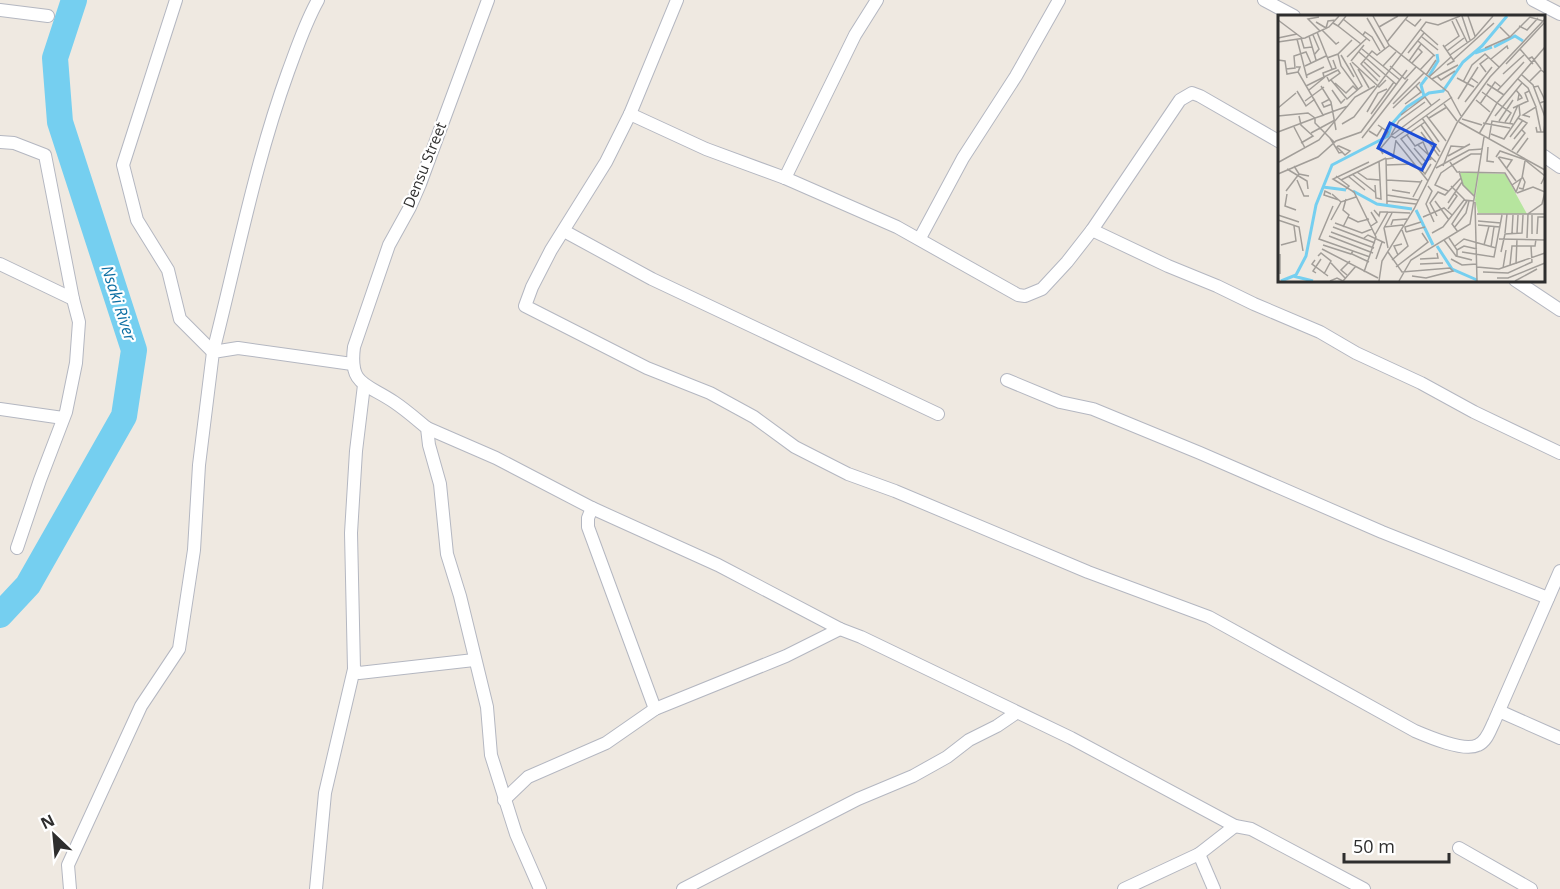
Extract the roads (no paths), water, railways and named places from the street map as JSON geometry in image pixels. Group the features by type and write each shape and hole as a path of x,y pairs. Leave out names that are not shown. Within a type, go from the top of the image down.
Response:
{"street":[{"path":"176,0 123,165 136,220 168,270 180,319 213,352"},
{"path":"70,889 68,865 141,706 179,649 194,550 199,465 213,352 258,166 287,75 309,16 318,0"},
{"name":"Densu Street","path":"352,364 354,346 389,244 420,184 488,0"},
{"path":"677,0 630,114 606,162 551,250 532,286 525,306 647,368 710,393 754,417 795,447 848,474 895,491 1088,572 1209,617 1414,731 1436,740 1469,748 1479,745 1486,738 1560,571"},
{"path":"785,178 855,35 877,0"},
{"path":"920,238 963,158 1016,76 1059,0"},
{"path":"1264,0 1292,15"},
{"path":"1533,0 1560,14"},
{"path":"0,10 48,16"},
{"path":"630,114 706,149 785,178 920,238 1018,295 1025,296 1033,294 1050,283 1092,230 1185,95 1192,93 1200,96 1278,141"},
{"path":"0,142 14,143 45,155 79,322 76,363 63,418 17,548"},
{"path":"1545,157 1560,167"},
{"path":"1092,230 1168,266 1320,332 1356,353 1560,453"},
{"path":"564,231 652,279 938,414"},
{"path":"0,264 73,299"},
{"path":"1518,282 1560,310"},
{"path":"213,352 238,348 352,364 355,373 364,385 398,405 427,428 496,458 592,508 718,565 840,629 1071,738 1235,826 1251,829 1364,889"},
{"path":"1007,380 1060,402 1093,409 1382,532 1548,598"},
{"path":"316,889 325,793 354,669 351,533 356,451 364,385"},
{"path":"0,410 63,418"},
{"path":"427,428 429,445 440,484 447,554 460,596 487,707 491,754 516,834 540,889"},
{"path":"592,508 588,518 588,527 655,709"},
{"path":"504,800 528,777 606,743 655,709 776,660 840,629"},
{"path":"354,669 358,673 474,660"},
{"path":"1499,711 1560,738"},
{"path":"683,889 858,799 913,776 947,758 969,740 997,726 1016,713"},
{"path":"1124,889 1199,854 1235,826"},
{"path":"1459,848 1531,889"},
{"path":"1199,854 1214,889"}],"waterway":[{"name":"Nsaki River","path":"0,615 28,585 124,416 134,350 60,122 55,58 74,0"}]}
